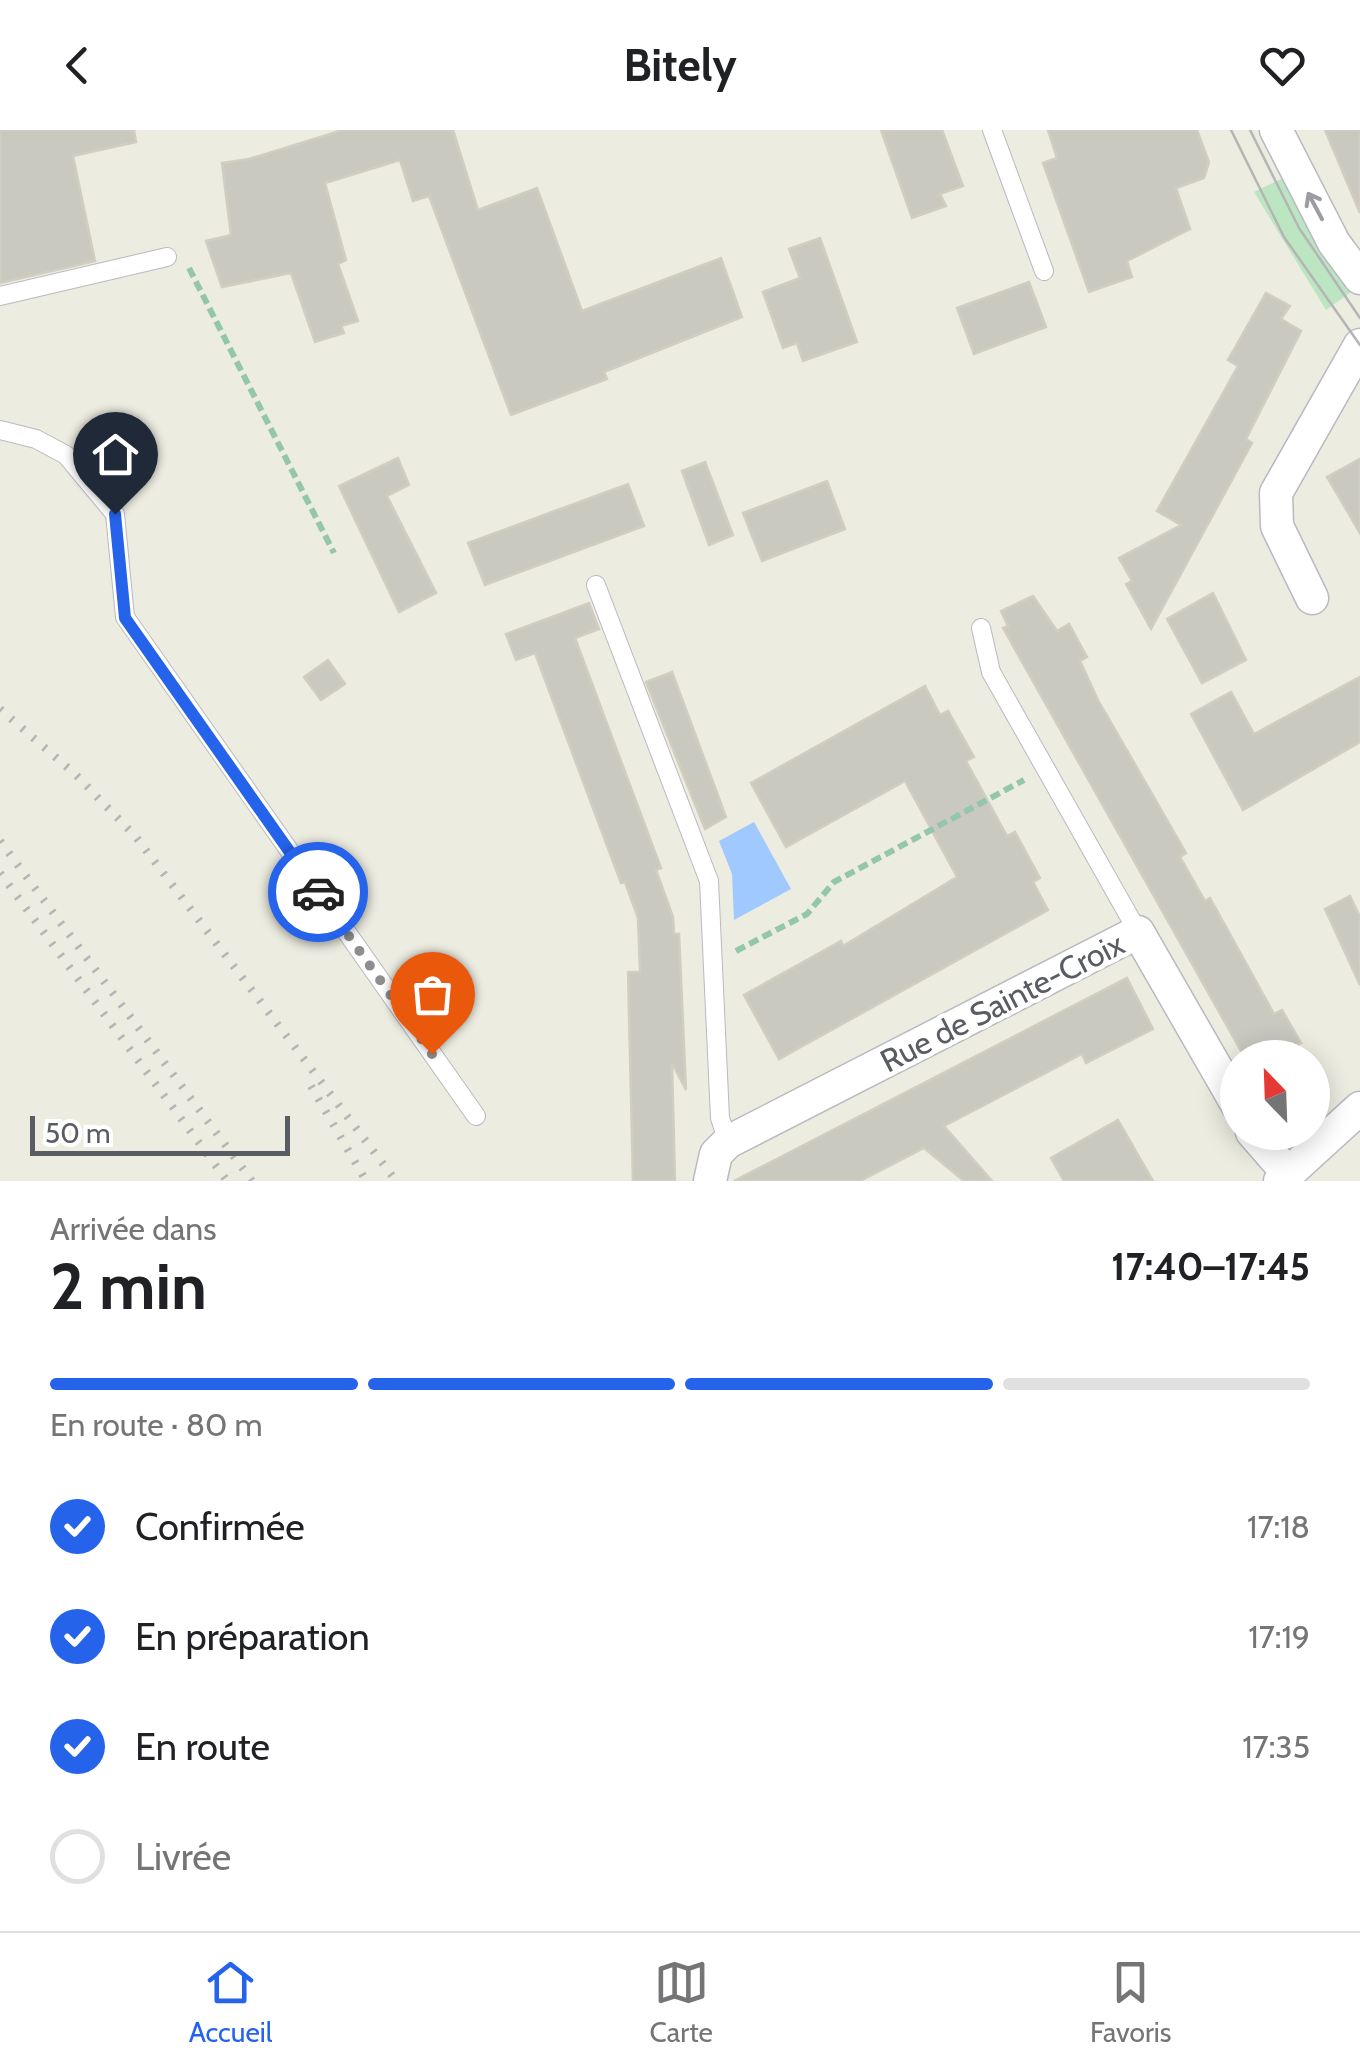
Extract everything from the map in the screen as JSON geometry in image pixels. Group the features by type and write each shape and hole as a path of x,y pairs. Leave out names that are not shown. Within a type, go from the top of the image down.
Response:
{"street":[{"path":"1276,130 1334,243 1360,278"},
{"path":"1312,598 1276,526 1276,493 1360,344"},
{"name":"Rue de Sainte-Croix","path":"728,1142 1138,932 1220,1075"},
{"path":"1265,1150 1284,1177 1360,1108"},
{"path":"710,1181 716,1154 728,1142"}],"lane":[{"path":"992,130 1044,272"},
{"path":"0,296 167,257"},
{"path":"0,430 36,439 66,455 115,514 125,618 476,1116"},
{"path":"596,585 709,880 720,1118 728,1142"},
{"path":"982,628 991,672 1138,932"}],"path":[{"path":"167,257 188,267 334,553"},
{"path":"713,963 807,914 834,882 1046,769"}],"green space":[{"path":"1283,178 1351,292 1326,310 1254,192"}],"water":[{"path":"754,822 791,889 734,920 732,874 719,841"}],"building":[{"path":"0,130 134,130 136,142 73,156 95,261 0,283"},
{"path":"343,130 453,130 478,210 537,188 582,311 721,258 742,317 604,372 607,379 511,415 429,196 413,201 400,160 325,183 346,260 338,264 358,321 341,326 344,333 315,342 291,273 222,287 206,241 231,235 222,163 249,159"},
{"path":"881,130 942,130 963,186 940,194 946,206 912,218"},
{"path":"1048,130 1197,130 1209,162 1204,178 1176,188 1190,229 1127,261 1132,277 1089,292 1043,163 1057,158"},
{"path":"1325,130 1360,130 1360,213"},
{"path":"820,238 857,342 803,361 797,343 783,348 763,292 800,278 789,249"},
{"path":"1029,282 1046,327 974,354 957,308"},
{"path":"1266,293 1290,306 1281,319 1301,331 1246,439 1252,443 1151,629 1126,584 1132,581 1119,558 1181,525 1157,511 1238,366 1228,360"},
{"path":"398,458 409,485 387,496 436,593 399,612 339,486"},
{"path":"1360,459 1360,533 1327,477"},
{"path":"705,462 733,535 709,545 682,471"},
{"path":"827,481 845,529 762,561 743,513"},
{"path":"628,484 644,526 485,585 468,543"},
{"path":"1213,593 1246,660 1202,683 1167,619"},
{"path":"1033,596 1057,631 1069,624 1087,657 1080,661 1098,700 1186,853 1180,857 1205,901 1210,898 1274,1014 1282,1010 1299,1040 1235,1040 1003,628 1008,626 1001,611"},
{"path":"589,603 599,629 575,638 661,868 656,870 673,917 674,934 679,934 686,1090 672,1063 675,1181 633,1181 628,972 640,972 638,918 625,882 621,883 535,653 516,660 506,634"},
{"path":"328,660 345,684 321,700 304,677"},
{"path":"672,672 726,817 705,829 646,682"},
{"path":"1360,677 1360,742 1243,810 1191,714 1231,692 1254,734"},
{"path":"925,686 940,715 948,711 974,757 966,761 1007,836 1015,832 1040,878 1033,882 1048,910 779,1059 744,995 841,941 843,946 957,877 905,781 786,847 751,783"},
{"path":"1350,896 1360,917 1360,985 1325,909"},
{"path":"1127,978 1153,1029 1086,1063 1082,1054 944,1126 992,1181 964,1181 924,1148 860,1181 734,1181"},
{"path":"1118,1120 1153,1181 1064,1181 1051,1158"}],"tram line":[{"path":"1231,130 1284,237 1360,345"},
{"path":"1250,130 1299,228 1360,318"}],"railway":[{"path":"0,709 75,774 136,837 396,1181"},
{"path":"0,841 252,1181"},
{"path":"0,873 227,1181"},
{"path":"311,1086 366,1181"}],"way so far":[{"path":"318,892 432,1054"}],"route":[{"path":"115,514 125,618 318,892"}]}
